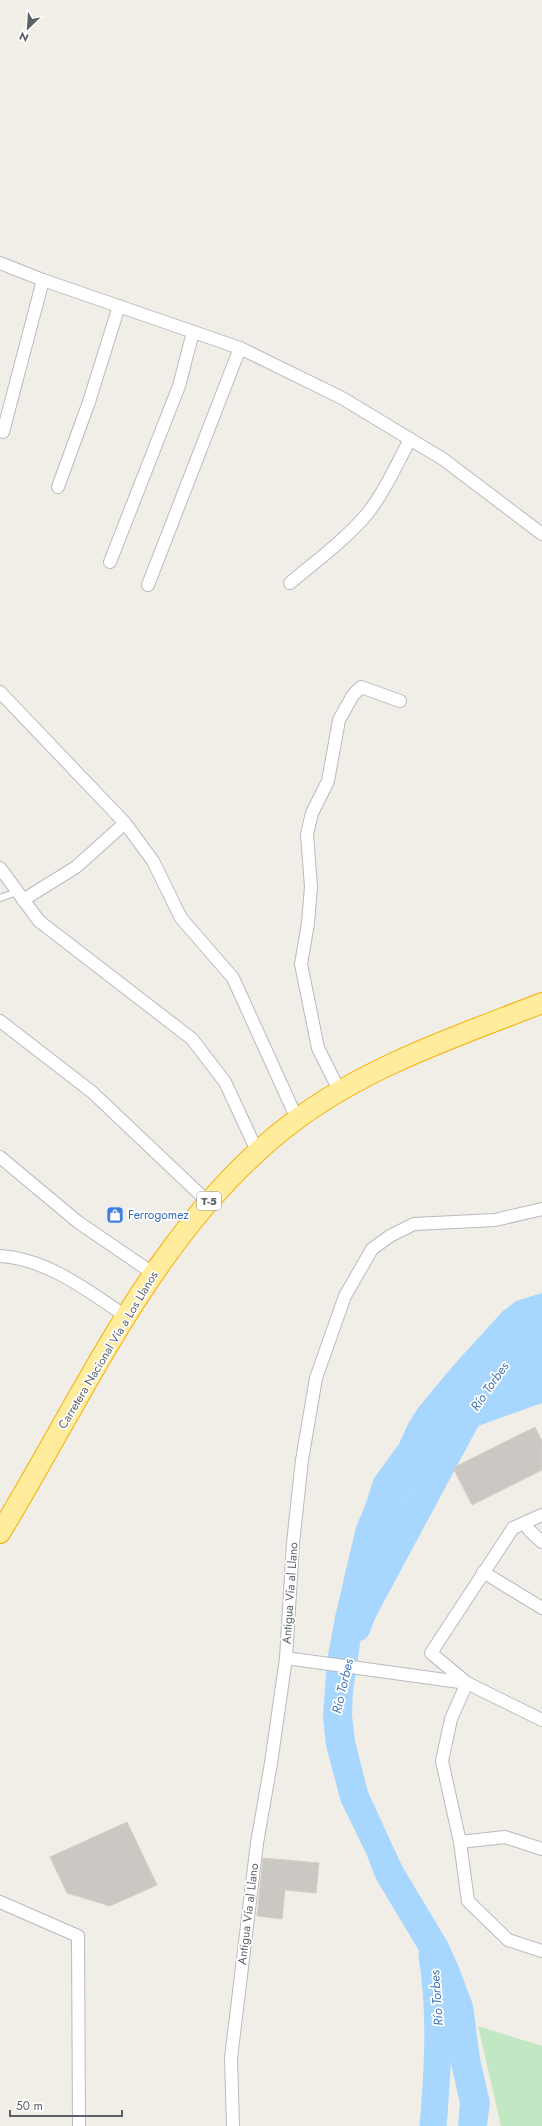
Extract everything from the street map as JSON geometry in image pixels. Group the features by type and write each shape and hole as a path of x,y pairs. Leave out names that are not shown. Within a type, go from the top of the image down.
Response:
{"highway":[{"name":"Carretera Nacional Vía a Los Llanos","path":"0,1532 154,1274 208,1202 258,1153 297,1119 340,1092 388,1066 455,1035 542,1003"}],"street":[{"path":"0,263 43,280 240,348 342,398 443,459 542,534"},
{"path":"3,432 43,280"},
{"path":"58,487 89,402 119,306"},
{"path":"110,562 179,386 193,332"},
{"path":"148,585 240,348"},
{"path":"290,583 338,544 367,514 389,481 410,439"},
{"path":"340,1092 318,1048 300,964 308,924 311,887 307,834 312,813 328,781 339,720 353,695 360,687 400,701"},
{"path":"0,692 125,823 153,861 181,918 233,978 297,1119"},
{"path":"20,896 76,867 125,823"},
{"path":"0,868 39,921 57,936 102,968 192,1039 225,1082 258,1153"},
{"path":"0,1021 92,1092 208,1202"},
{"path":"0,1157 78,1222 154,1274"},
{"name":"Antigua Vía al Llano","path":"233,2126 231,2058 240,1974 257,1843 272,1763 286,1658 293,1543 302,1460 316,1378 344,1296 372,1249 390,1236 414,1224 495,1220 542,1209"},
{"path":"0,1256 25,1260 67,1277 127,1317"},
{"path":"542,1515 513,1528 431,1653 467,1683 542,1720"},
{"path":"525,1523 528,1530 542,1542"},
{"path":"483,1572 542,1608"},
{"path":"286,1658 467,1683"},
{"path":"467,1683 451,1719 442,1761 460,1842 468,1901 508,1940 542,1951"},
{"path":"460,1842 505,1837 542,1849"},
{"path":"0,1902 78,1936 79,2126"}],"lane":[{"path":"0,898 20,896"}],"green space":[{"path":"478,2026 542,2046 542,2126 501,2126"}],"water":[{"path":"542,1293 542,1403 470,1429 423,1473 406,1503 380,1566 377,1583 363,1624 353,1691 352,1715 355,1741 368,1792 402,1866 447,1941 473,2005 480,2059 490,2102 487,2126 458,2126 460,2103 451,2064 445,2013 421,1954 376,1879 366,1853 341,1802 326,1746 323,1716 327,1661 335,1617 356,1527 365,1506 374,1478 399,1444 409,1422 418,1408 452,1367 502,1312 516,1301"}],"building":[{"path":"535,1427 542,1441 542,1470 472,1505 453,1468"},
{"path":"127,1822 157,1885 110,1906 67,1893 50,1857"},
{"path":"263,1858 319,1863 316,1893 285,1890 282,1919 257,1916"}],"waterway":[{"name":"Río Torbes","path":"357,1628 363,1612 470,1413"},
{"name":"Río Torbes","path":"432,1955 438,2019 433,2126"}],"place":[{"name":"Ferrogomez","path":"115,1215"}]}
